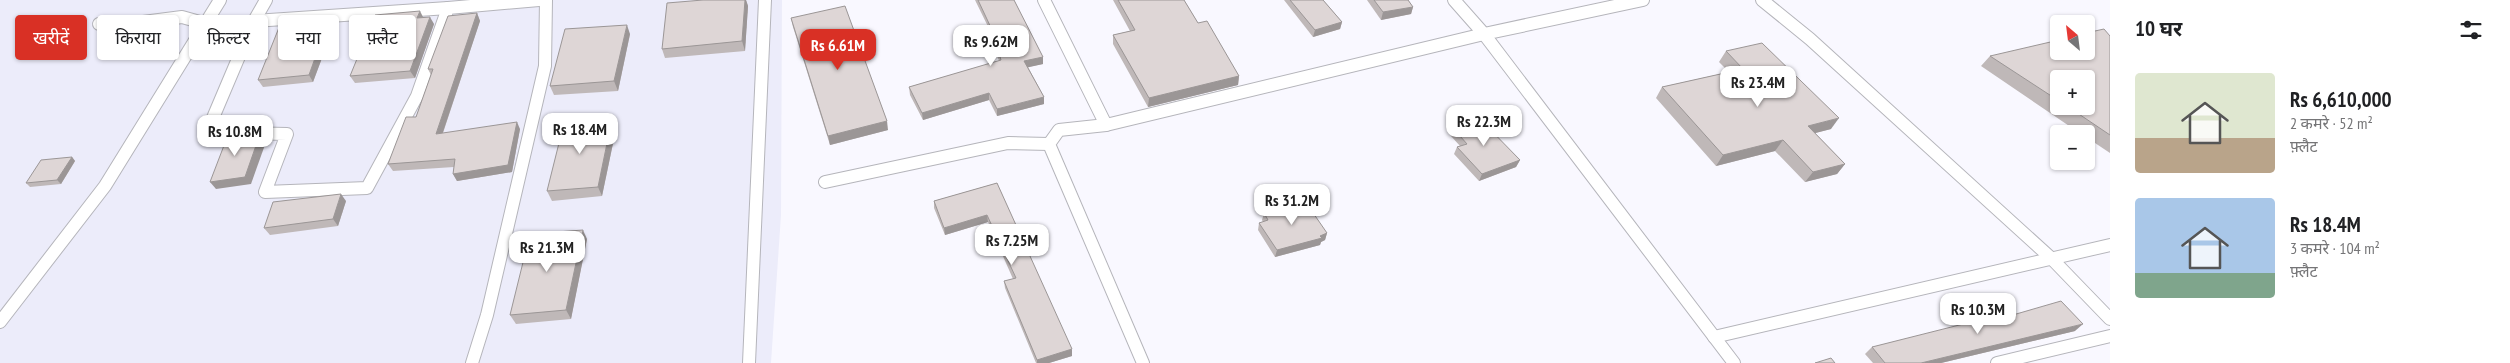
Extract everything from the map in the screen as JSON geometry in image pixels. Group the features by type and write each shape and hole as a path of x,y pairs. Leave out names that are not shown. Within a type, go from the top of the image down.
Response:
{"lane":[{"path":"212,15 220,0"},
{"path":"257,15 266,0"},
{"path":"268,20 448,8 531,0"},
{"path":"472,363 487,315 545,66 546,0"},
{"path":"750,363 765,0"},
{"path":"1044,0 1106,125"},
{"path":"1454,0 1484,34 1734,363"},
{"path":"1143,363 1049,144 1052,137 1059,130 1106,125 1484,34 1643,0"},
{"path":"1762,0 1810,39 2052,259 2110,319"},
{"path":"237,60 207,132 287,134 265,192 367,188 417,96 448,8"},
{"path":"0,322 105,186 189,53"},
{"path":"825,182 1008,143 1049,144"},
{"path":"1714,337 2110,245"},
{"path":"1997,363 2110,336"}],"shaded area":[{"path":"0,0 782,0 781,215 771,363 0,363"}],"building":[{"path":"703,0 745,0 742,41 662,49 667,3"},
{"path":"978,0 1014,0 1043,57 1024,61 1044,97 997,109 989,93 922,113 909,87 1001,60 997,47 1000,47"},
{"path":"1118,0 1184,0 1198,23 1207,21 1239,76 1149,98 1113,35 1135,30"},
{"path":"1290,0 1323,0 1342,22 1315,30"},
{"path":"1374,0 1408,0 1413,7 1383,12"},
{"path":"845,6 887,121 828,136 791,18"},
{"path":"420,11 417,18 430,17 416,55 416,15 375,15"},
{"path":"477,13 436,134 517,122 508,165 453,174 455,159 388,164 406,117 416,117 433,69 428,69 448,16"},
{"path":"627,25 614,81 550,86 565,29"},
{"path":"2104,29 2110,36 2110,135 2080,115 2095,115 2095,70 2050,70 2050,95 1990,56 2050,42 2050,60 2095,60 2095,31"},
{"path":"278,30 278,60 314,60 309,75 258,80 266,60 268,60 268,55"},
{"path":"1762,43 1839,118 1808,126 1845,164 1813,172 1783,140 1723,155 1662,87 1743,69 1726,51"},
{"path":"357,60 414,60 410,71 350,76"},
{"path":"612,119 598,187 547,191 564,123"},
{"path":"1480,119 1520,160 1482,174 1457,147 1467,144 1453,128"},
{"path":"260,134 245,177 210,182 228,135"},
{"path":"72,157 57,180 26,183 41,160"},
{"path":"997,183 1072,349 1037,360 1004,281 1016,278 987,215 944,228 934,201"},
{"path":"341,194 333,219 264,228 273,202"},
{"path":"1299,203 1303,209 1309,207 1327,233 1320,236 1322,238 1277,250 1259,223 1268,220 1264,213"},
{"path":"583,230 566,310 510,315 530,234"},
{"path":"2061,301 2083,324 1921,363 1885,363 1872,347 1995,316 1999,319"},
{"path":"1831,358 1835,363 1815,363"}]}
